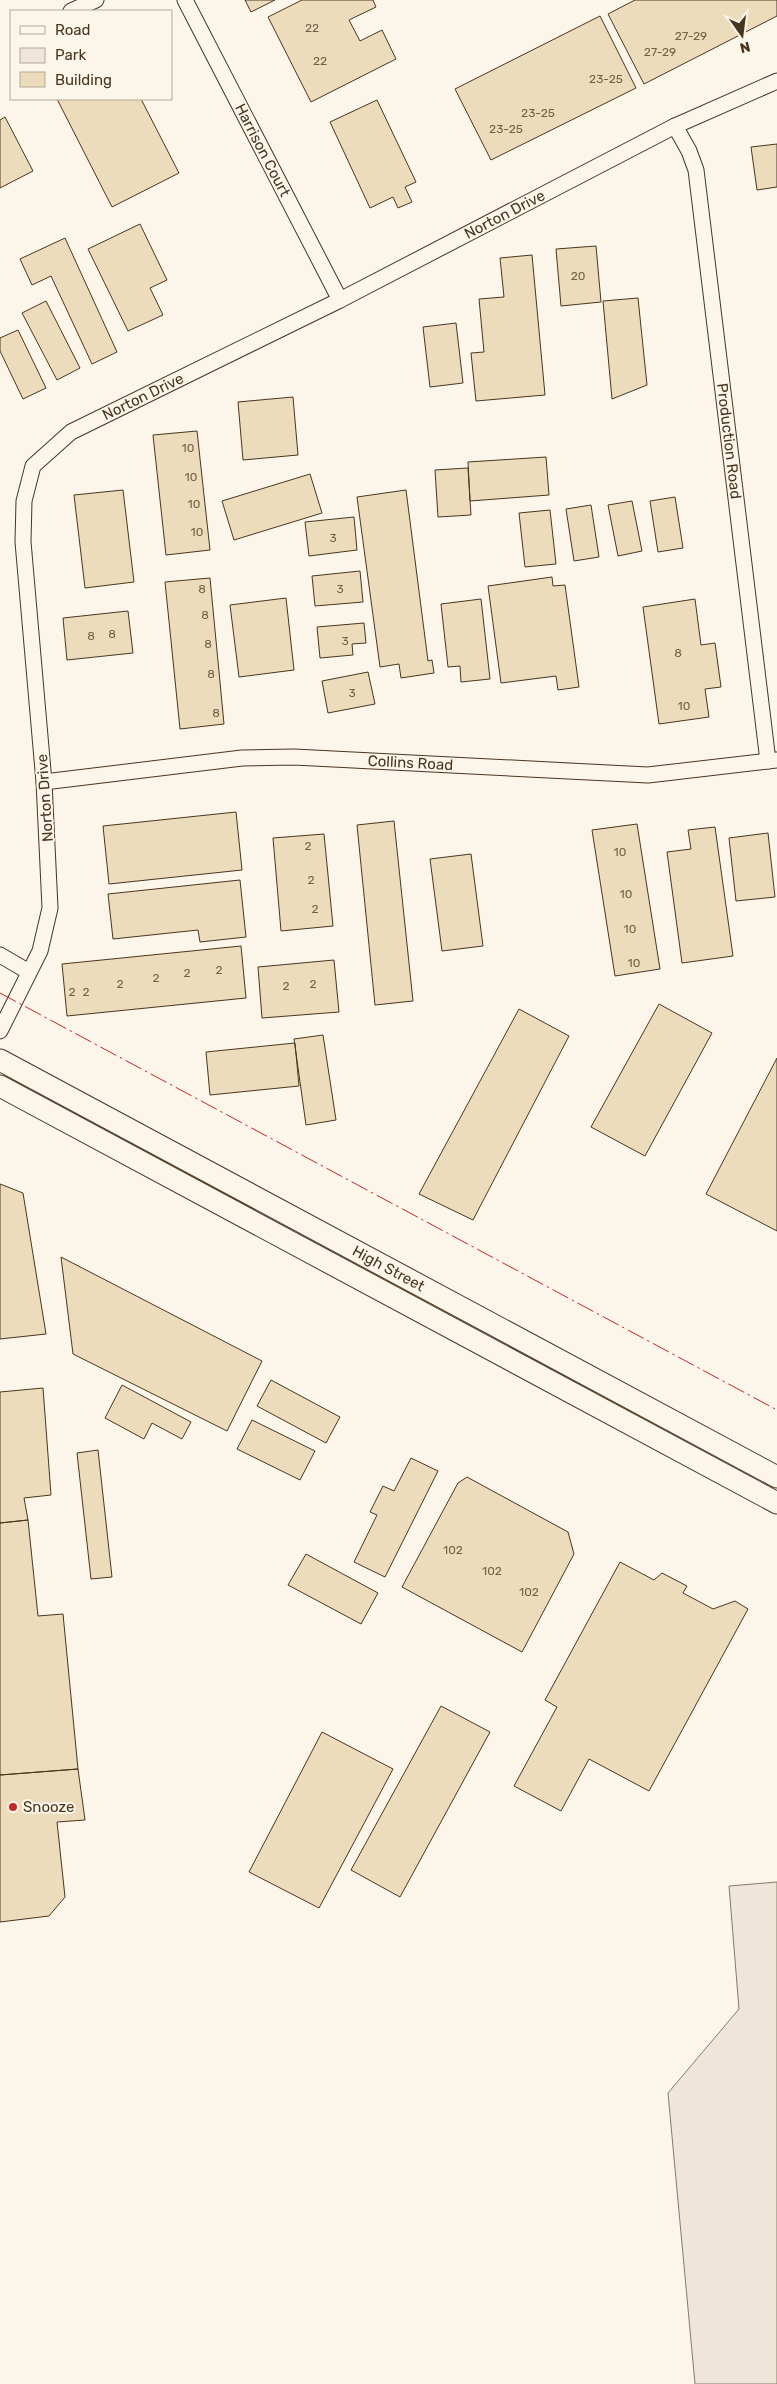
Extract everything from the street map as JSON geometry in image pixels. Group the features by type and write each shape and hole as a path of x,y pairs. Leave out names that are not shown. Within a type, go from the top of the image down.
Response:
{"main road":[{"name":"High Street","path":"0,1060 777,1477"},
{"name":"High Street","path":"0,1086 777,1503"}],"street":[{"path":"73,10 96,0"},
{"name":"Harrison Court","path":"185,0 340,300"},
{"name":"Norton Drive","path":"0,1031 40,950 50,908 44,782 23,542 24,501 33,466 71,432 340,300 675,126 777,81"},
{"name":"Production Road","path":"675,126 689,150 696,170 773,761"},
{"name":"Collins Road","path":"44,782 242,758 294,758 648,775 773,761"},
{"path":"0,955 30,972"}],"green space":[{"path":"777,1882 777,2384 695,2384 668,2093 739,2009 729,1886"}],"building":[{"path":"245,0 275,0 251,12"},
{"path":"302,0 373,0 376,7 349,20 360,41 382,30 396,59 311,102 268,17"},
{"path":"635,0 777,0 777,16 644,84 608,14"},
{"path":"600,16 636,88 491,160 455,89"},
{"path":"58,100 142,100 179,173 112,207"},
{"path":"377,100 416,182 405,187 412,202 398,208 393,197 370,208 330,122"},
{"path":"5,117 33,171 0,188 0,120"},
{"path":"777,144 777,187 757,190 751,147"},
{"path":"140,224 167,280 150,288 163,315 128,331 88,249"},
{"path":"65,238 117,352 92,364 51,276 32,285 20,259"},
{"path":"596,246 601,302 561,306 556,249"},
{"path":"532,255 545,395 476,401 471,353 484,352 479,299 504,297 500,258"},
{"path":"638,298 647,385 612,399 603,301"},
{"path":"46,301 80,368 57,380 22,313"},
{"path":"456,323 463,383 430,387 423,327"},
{"path":"18,330 46,388 23,399 0,351 0,338"},
{"path":"293,397 298,455 243,460 238,402"},
{"path":"197,431 210,550 166,555 153,435"},
{"path":"546,457 549,495 470,501 468,462"},
{"path":"468,468 471,515 438,517 435,470"},
{"path":"310,474 322,513 234,540 222,501"},
{"path":"123,490 134,582 85,588 74,495"},
{"path":"406,490 428,661 432,660 434,673 401,678 399,664 380,667 357,497"},
{"path":"675,497 683,548 658,552 650,501"},
{"path":"632,501 642,551 618,556 608,505"},
{"path":"591,505 599,557 574,561 566,509"},
{"path":"550,510 556,564 525,567 519,513"},
{"path":"354,517 357,550 309,556 305,522"},
{"path":"360,571 363,602 315,606 312,576"},
{"path":"552,577 553,586 565,585 579,687 558,690 556,676 501,683 488,586"},
{"path":"210,578 224,724 180,729 165,582"},
{"path":"286,598 294,670 239,677 230,605"},
{"path":"481,599 490,679 461,682 460,666 448,667 441,604"},
{"path":"695,599 701,645 715,643 721,687 705,689 709,717 659,724 643,607"},
{"path":"128,611 133,653 67,660 63,618"},
{"path":"364,623 366,643 352,644 353,655 320,658 317,627"},
{"path":"368,672 375,704 328,713 322,681"},
{"path":"236,812 242,870 109,884 103,826"},
{"path":"394,821 413,1001 375,1005 357,825"},
{"path":"637,824 660,969 615,976 592,830"},
{"path":"715,827 733,956 682,963 667,852 691,849 688,830"},
{"path":"768,833 775,897 736,901 729,838"},
{"path":"324,834 333,926 281,931 273,838"},
{"path":"471,854 483,946 442,951 430,859"},
{"path":"240,880 246,937 200,942 198,930 113,939 108,894"},
{"path":"241,946 246,998 67,1016 62,964"},
{"path":"334,960 339,1012 262,1018 258,967"},
{"path":"659,1004 712,1033 645,1156 591,1127"},
{"path":"519,1009 569,1036 473,1220 419,1194"},
{"path":"323,1035 336,1120 306,1125 294,1039"},
{"path":"295,1043 299,1086 210,1095 206,1052"},
{"path":"777,1058 777,1231 706,1194"},
{"path":"0,1184 23,1193 46,1334 0,1339"},
{"path":"61,1257 262,1361 227,1431 73,1354"},
{"path":"271,1380 340,1417 326,1443 257,1406"},
{"path":"122,1385 191,1422 182,1439 152,1423 144,1439 105,1418"},
{"path":"43,1388 51,1495 24,1498 28,1520 0,1523 0,1392"},
{"path":"252,1420 315,1451 300,1480 237,1449"},
{"path":"98,1450 112,1577 91,1579 77,1453"},
{"path":"411,1458 438,1471 385,1577 354,1562 377,1515 370,1512 383,1486 394,1491"},
{"path":"467,1477 568,1532 574,1554 522,1652 402,1587 458,1483"},
{"path":"28,1520 38,1616 63,1614 78,1769 0,1775 0,1523"},
{"path":"306,1554 378,1593 361,1624 288,1585"},
{"path":"620,1562 654,1580 662,1573 687,1586 683,1593 713,1609 735,1601 748,1609 649,1791 589,1759 561,1811 514,1786 557,1707 545,1700"},
{"path":"441,1706 490,1732 400,1897 351,1870"},
{"path":"322,1732 393,1769 319,1908 249,1872"},
{"path":"78,1769 85,1820 57,1822 65,1897 49,1916 0,1922 0,1775"}],"power":[{"path":"0,993 777,1410"}],"place":[{"name":"Snooze","path":"13,1807"}]}
